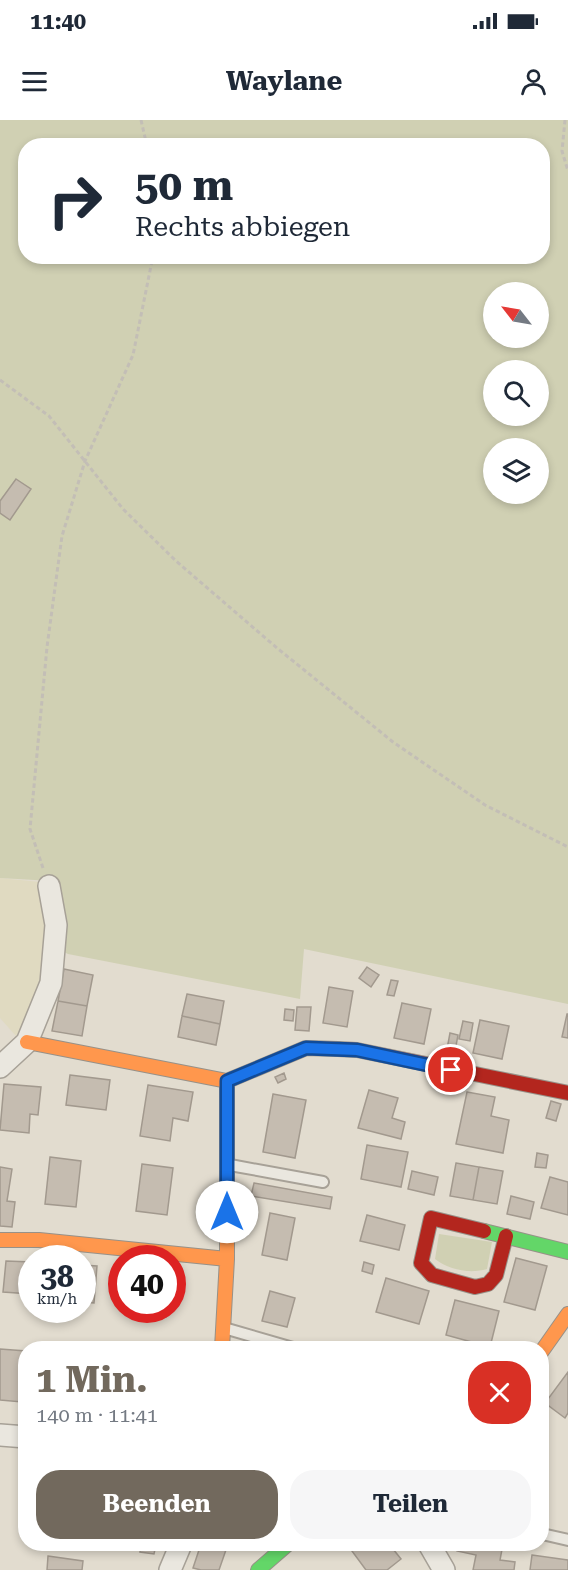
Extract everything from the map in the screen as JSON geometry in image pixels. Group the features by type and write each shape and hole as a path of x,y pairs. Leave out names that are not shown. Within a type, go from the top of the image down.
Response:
{"street":[{"path":"0,1067 27,1042 51,983 56,925 49,886"},
{"path":"27,1042 227,1081 306,1048 357,1050 568,1094"},
{"path":"223,1341 227,1259 227,1081"},
{"path":"506,1236 496,1275 488,1284 475,1287 432,1275 421,1263 431,1218 506,1236 568,1252"},
{"path":"0,1240 39,1240 227,1259"},
{"path":"549,1341 568,1314"},
{"path":"0,1435 18,1436"},
{"path":"170,1570 178,1551"},
{"path":"258,1570 280,1551"},
{"path":"433,1551 444,1570"}],"lane":[{"path":"227,1164 323,1182"},
{"path":"224,1328 269,1341"},
{"path":"549,1536 568,1540"}],"path":[{"path":"141,120 145,138"},
{"path":"565,120 562,151 568,171"},
{"path":"49,886 30,829 47,647 61,547 85,461 133,356 151,264"},
{"path":"0,380 49,416 123,509 176,561 277,648 393,742 485,805 568,847"}],"shaded area":[{"path":"0,878 40,882 48,903 50,952 35,1005 16,1036 0,1018"}],"green space":[{"path":"0,120 568,120 568,1004 304,949 300,999 62,951 52,881 0,878"},
{"path":"439,1234 492,1242 487,1269 460,1270 435,1259"}],"building":[{"path":"16,479 31,489 10,520 0,513 0,501"},
{"path":"367,967 379,975 371,987 359,978"},
{"path":"64,969 93,975 87,1006 58,1001"},
{"path":"391,980 398,981 394,996 387,995"},
{"path":"329,987 353,991 347,1027 323,1023"},
{"path":"187,994 224,1001 220,1024 182,1016"},
{"path":"58,1001 87,1006 82,1036 52,1031"},
{"path":"402,1003 431,1009 424,1044 394,1038"},
{"path":"297,1007 311,1007 309,1031 295,1030"},
{"path":"285,1009 294,1010 293,1021 284,1020"},
{"path":"568,1014 568,1038 562,1037"},
{"path":"182,1016 220,1024 216,1045 178,1037"},
{"path":"480,1020 509,1026 502,1059 473,1053"},
{"path":"463,1021 473,1023 470,1041 459,1039"},
{"path":"450,1033 458,1035 455,1051 447,1049"},
{"path":"284,1073 286,1079 278,1083 275,1077"},
{"path":"70,1075 110,1080 106,1110 66,1105"},
{"path":"4,1084 41,1087 38,1115 30,1114 29,1133 0,1130"},
{"path":"148,1085 193,1092 188,1121 173,1118 170,1141 140,1136"},
{"path":"369,1090 398,1098 392,1118 405,1122 401,1139 358,1128"},
{"path":"467,1092 495,1097 491,1116 509,1120 503,1153 456,1144"},
{"path":"273,1094 306,1100 295,1158 263,1152"},
{"path":"551,1101 561,1104 556,1121 546,1118"},
{"path":"367,1145 408,1152 401,1187 361,1179"},
{"path":"537,1153 548,1155 546,1168 535,1167"},
{"path":"50,1157 81,1161 76,1207 45,1204"},
{"path":"456,1163 479,1167 473,1200 450,1196"},
{"path":"142,1164 173,1168 167,1215 136,1211"},
{"path":"0,1167 12,1169 7,1201 15,1202 12,1227 0,1226"},
{"path":"479,1167 503,1171 497,1204 473,1200"},
{"path":"412,1171 438,1177 434,1195 408,1189"},
{"path":"550,1177 568,1182 568,1215 541,1208"},
{"path":"254,1183 332,1197 330,1209 251,1196"},
{"path":"511,1196 534,1202 530,1219 507,1214"},
{"path":"270,1213 295,1218 287,1260 262,1255"},
{"path":"367,1215 405,1225 399,1250 360,1241"},
{"path":"516,1258 547,1266 535,1310 504,1302"},
{"path":"6,1261 18,1261 18,1293 3,1292"},
{"path":"364,1262 374,1265 372,1274 362,1271"},
{"path":"386,1278 429,1291 419,1324 376,1312"},
{"path":"270,1291 295,1298 287,1327 262,1321"},
{"path":"455,1300 499,1311 492,1341 468,1341 446,1335"},
{"path":"0,1349 18,1350 18,1402 0,1400"},
{"path":"568,1372 568,1413 565,1418 549,1406 549,1398"},
{"path":"140,1551 155,1551 154,1554"},
{"path":"199,1551 226,1551 219,1570 193,1568"},
{"path":"352,1551 395,1551 401,1559 387,1570 366,1570"},
{"path":"457,1551 502,1551 500,1560 515,1562 514,1570 473,1570 476,1555"},
{"path":"532,1555 568,1560 568,1570 530,1570"},
{"path":"48,1556 83,1561 82,1570 47,1570"}],"traffic: fast":[{"path":"484,1231 568,1252"},
{"path":"258,1570 280,1551"}],"traffic: slow":[{"path":"27,1042 227,1081 306,1048 338,1049"},
{"path":"222,1341 227,1259 227,1081"},
{"path":"0,1240 39,1240 227,1259"},
{"path":"549,1341 568,1314"}],"traffic: jam":[{"path":"338,1049 357,1050 568,1093"},
{"path":"484,1231 431,1218 421,1263 432,1275 475,1287 488,1284 496,1275 506,1236"}],"route":[{"path":"227,1212 227,1081 306,1048 357,1050 451,1070"}]}
